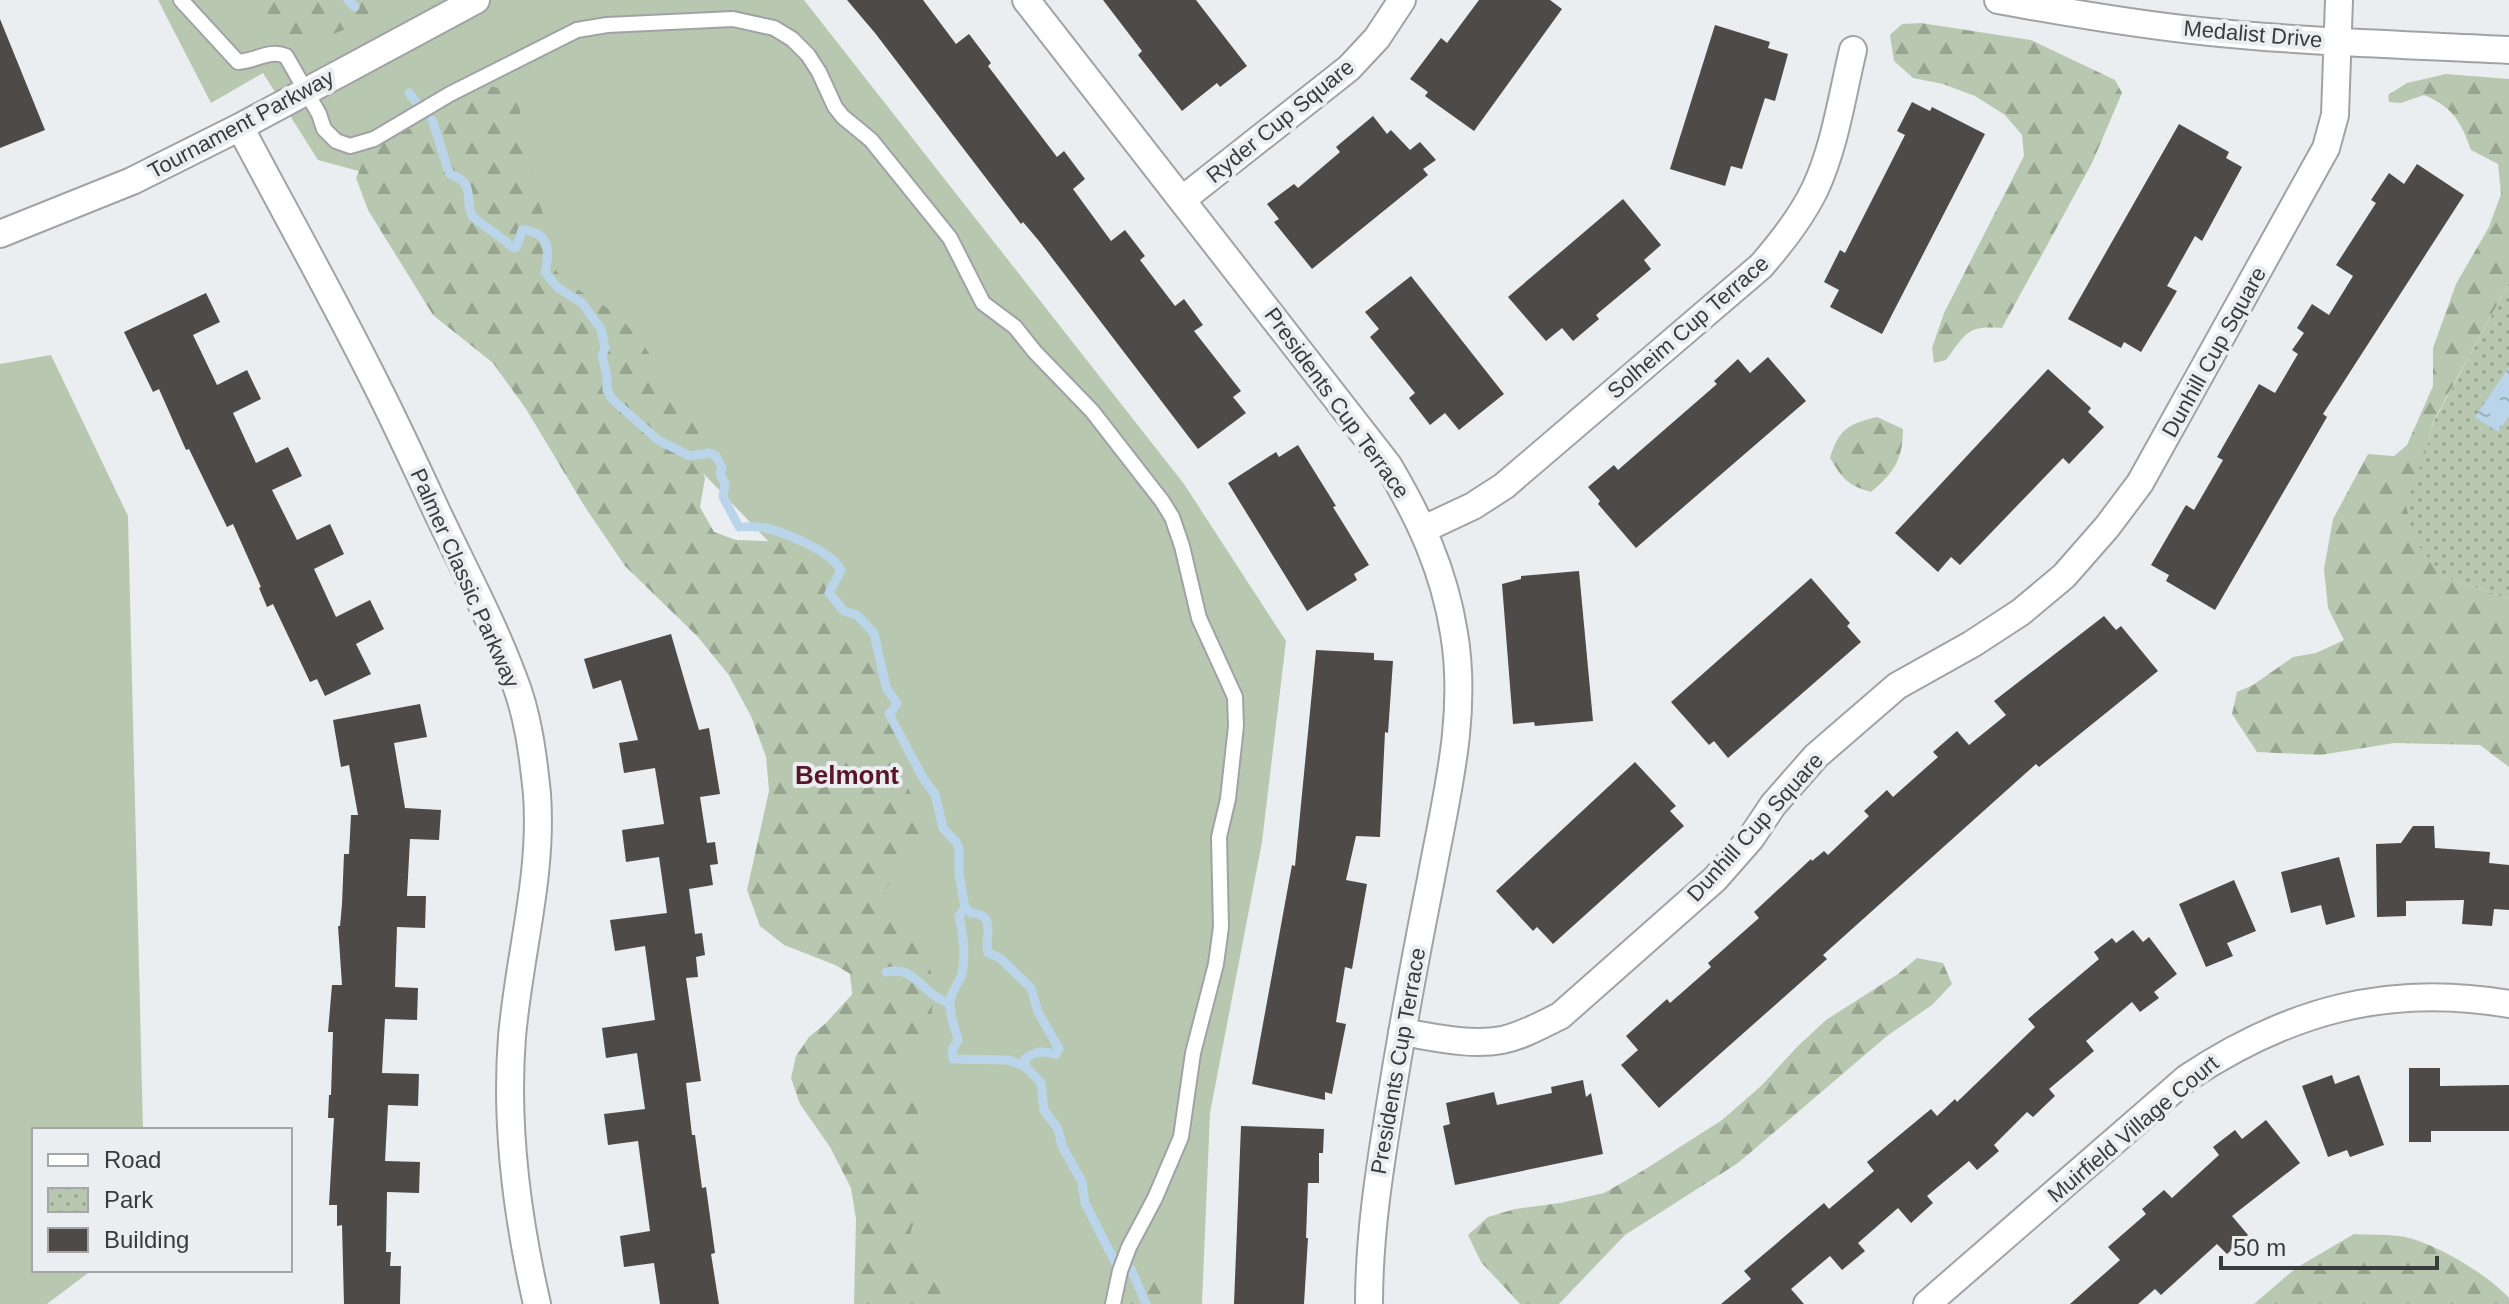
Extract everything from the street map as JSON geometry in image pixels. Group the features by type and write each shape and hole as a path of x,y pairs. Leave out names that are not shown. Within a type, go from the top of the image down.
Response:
{"street":[{"name":"Tournament Parkway","path":"0,234 132,181 240,127 476,0"},
{"name":"Presidents Cup Terrace","path":"1026,0 1388,465 1424,529 1443,581 1455,634 1459,689 1457,743 1402,1032 1374,1200 1369,1304"},
{"name":"Ryder Cup Square","path":"1183,199 1349,68 1377,38 1402,0"},
{"name":"Medalist Drive","path":"1998,0 2210,32 2336,42 2509,50"},
{"name":"Dunhill Cup Square","path":"1402,1032 1468,1042 1501,1040 1560,1016 1715,879 1816,756 1897,686 2021,612 2064,576 2140,483 2326,148 2335,115 2339,0"},
{"name":"Solheim Cup Terrace","path":"1424,529 1473,506 1504,486 1761,266 1792,229 1815,189 1829,149 1853,50"},
{"name":"Palmer Classic Parkway","path":"240,127 376,383 514,679 531,740 538,845 512,1039 511,1110 516,1193 537,1304"},
{"name":"Muirfield Village Court","path":"1927,1304 2187,1078 2235,1047 2311,1014 2361,1002 2415,996 2474,998 2509,1004"}],"lane":[{"path":"181,0 238,62 276,52 286,56 324,129 336,141 350,146 374,139 450,94 577,30 607,25 733,19 774,28 792,39 808,55 835,107 871,140 950,238 983,303 1015,327 1092,411 1162,501 1172,517 1182,546 1199,618 1235,697 1236,726 1230,791 1219,837 1221,927 1216,964 1193,1053 1181,1137 1155,1198 1129,1247 1113,1304"}],"green space":[{"path":"158,0 804,0 1184,484 1286,641 1262,842 1210,1113 1202,1304 892,1304 829,811 772,545 432,191 318,160 263,73 211,103"},
{"path":"263,0 380,0 362,19 342,31 294,44 268,26"},
{"path":"1921,23 2031,40 2115,80 2122,93 2092,163 2002,328 1981,328 1968,333 1946,360 1934,363 1932,348 1944,313 2024,156 2022,135 2005,115 1975,96 1943,84 1913,78 1894,61 1890,35 1902,24"},
{"path":"2446,74 2509,79 2509,283 2433,422 2426,451 2443,576 2509,599 2509,767 2480,745 2394,743 2321,755 2257,752 2232,714 2237,692 2253,685 2293,657 2316,653 2344,640 2328,608 2324,569 2333,519 2368,454 2394,456 2407,445 2433,386 2433,348 2456,284 2489,227 2501,194 2498,164 2471,150 2464,131 2449,110 2424,95 2401,103 2389,102 2388,95 2407,83"},
{"path":"490,86 507,90 518,102 535,187 546,224 548,253 557,272 577,289 614,312 638,336 672,390 690,410 699,433 698,458 705,478 700,507 714,532 736,540 789,542 806,554 822,574 828,598 845,624 870,650 879,688 891,712 902,773 915,804 921,830 914,852 884,892 886,912 920,946 931,972 931,1021 904,1075 905,1086 916,1104 926,1172 924,1205 912,1227 908,1244 942,1282 942,1304 854,1304 856,1219 851,1188 830,1147 800,1104 791,1078 796,1056 809,1037 856,990 854,976 784,945 760,926 747,890 769,791 766,757 751,716 728,674 698,637 625,566 526,409 493,363 433,315 368,210 356,178 368,151 427,119 439,108"},
{"path":"2509,283 2509,599 2443,576 2414,540 2406,505 2433,423"},
{"path":"51,355 128,516 143,1128 32,1128 32,1272 89,1272 47,1304 0,1304 0,364"},
{"path":"1877,417 1903,429 1903,440 1896,465 1871,492 1846,480 1830,458 1837,440 1846,429"},
{"path":"1917,958 1943,963 1952,984 1932,1005 1887,1036 1738,1163 1625,1235 1559,1304 1520,1304 1481,1262 1468,1235 1488,1217 1604,1193 1644,1170 1722,1120 1761,1086 1826,1020 1898,974"},
{"path":"2354,1234 2399,1236 2426,1244 2488,1279 2509,1298 2509,1304 2254,1304 2296,1268"},
{"path":"1155,1280 1173,1304 1118,1304 1118,1303"}],"water":[{"path":"2509,367 2509,416 2498,432 2475,417"}],"building":[{"path":"847,0 923,0 956,44 969,34 991,63 988,66 1057,157 1064,151 1085,179 1073,189 1111,241 1125,230 1145,256 1140,260 1175,306 1184,299 1203,325 1194,331 1241,391 1233,397 1246,413 1198,449 1039,241 1023,222 1021,224"},
{"path":"1103,0 1196,0 1247,66 1220,87 1217,83 1182,111 1138,55 1142,51"},
{"path":"1479,0 1550,0 1562,9 1474,131 1425,96 1428,92 1410,79 1441,38 1447,43"},
{"path":"0,19 45,130 0,148"},
{"path":"1715,25 1770,42 1768,48 1788,54 1775,101 1765,98 1742,169 1731,166 1725,186 1670,169"},
{"path":"1912,102 1930,111 1932,107 1985,134 1882,334 1830,307 1839,290 1824,282 1840,250 1845,253 1905,135 1897,131"},
{"path":"1373,116 1387,134 1391,130 1410,150 1420,142 1436,160 1423,169 1428,175 1312,269 1274,222 1279,219 1267,204 1294,184 1298,188 1340,152 1336,147"},
{"path":"2179,124 2229,152 2226,158 2242,167 2202,241 2195,236 2167,286 2177,291 2141,352 2124,342 2121,348 2068,319"},
{"path":"2417,164 2464,195 2323,414 2327,417 2215,610 2166,581 2169,575 2151,565 2186,505 2194,510 2223,460 2217,457 2259,384 2275,393 2298,354 2292,350 2304,333 2297,328 2312,304 2329,315 2353,276 2336,265 2376,203 2371,200 2389,173 2404,184"},
{"path":"1623,199 1661,245 1644,260 1651,269 1596,315 1599,319 1573,341 1562,328 1546,341 1508,297"},
{"path":"1411,276 1504,394 1459,430 1445,413 1430,425 1409,398 1415,393 1370,337 1379,329 1365,312"},
{"path":"206,293 220,322 193,335 217,385 247,370 261,399 233,413 256,463 288,447 302,476 272,490 297,540 330,524 344,554 314,569 336,617 370,600 384,629 356,644 371,674 325,696 317,679 310,682 273,604 267,607 233,524 227,527 189,449 186,450 159,389 153,392 124,332"},
{"path":"1768,357 1806,401 1636,548 1598,504 1600,501 1588,487 1614,465 1618,470 1717,384 1714,381 1738,359 1750,373"},
{"path":"2048,369 2091,408 2088,412 2104,427 2069,464 2063,458 1960,565 1951,557 1938,572 1895,533"},
{"path":"1298,445 1369,565 1354,574 1357,580 1307,611 1228,483 1276,452 1279,457"},
{"path":"1579,571 1593,721 1535,726 1534,722 1513,724 1502,584 1521,579 1521,576"},
{"path":"1811,578 1850,623 1847,626 1861,642 1728,758 1714,741 1709,745 1671,702"},
{"path":"2104,616 2116,630 2121,626 2158,671 2039,767 2036,764 1823,955 1827,959 1659,1108 1621,1065 1638,1050 1626,1036 1667,999 1670,1003 1711,967 1708,963 1759,918 1754,912 1811,859 1824,851 1828,855 1869,816 1864,811 1887,790 1893,797 1938,757 1933,752 1957,731 1969,745 2006,715 1994,701"},
{"path":"671,634 699,730 709,728 720,794 700,797 707,843 715,842 718,864 710,865 713,885 689,889 695,934 702,933 705,955 696,957 698,977 686,978 701,1081 686,1083 702,1188 706,1187 715,1253 711,1254 719,1304 660,1304 654,1263 624,1267 620,1236 650,1231 638,1141 608,1145 604,1114 645,1109 637,1053 606,1058 602,1028 655,1020 645,946 615,951 610,920 667,913 659,857 626,862 622,830 664,824 655,768 624,773 619,743 638,740 621,680 593,689 584,659"},
{"path":"1316,650 1374,653 1374,660 1393,661 1388,733 1385,732 1380,837 1356,836 1346,880 1367,884 1352,969 1345,967 1336,1022 1346,1024 1332,1094 1325,1092 1325,1100 1252,1084 1292,865 1295,866"},
{"path":"420,704 427,737 394,743 405,808 441,810 439,840 410,839 407,896 426,896 425,928 397,927 395,987 418,988 417,1020 385,1019 382,1073 419,1074 418,1106 388,1105 385,1161 420,1162 419,1193 387,1192 386,1252 391,1252 390,1266 401,1266 400,1304 344,1304 342,1225 337,1226 337,1205 329,1205 334,1118 328,1118 333,1032 328,1032 332,985 342,985 338,926 344,854 349,854 351,815 358,815 349,765 341,767 333,720"},
{"path":"1635,762 1676,806 1670,811 1684,826 1553,944 1537,927 1533,931 1496,891"},
{"path":"2413,826 2434,826 2435,848 2490,852 2489,863 2509,865 2509,910 2494,909 2492,926 2462,924 2464,900 2406,901 2406,916 2377,917 2376,844 2401,843"},
{"path":"2339,857 2355,917 2326,925 2321,905 2291,913 2281,872"},
{"path":"2234,880 2256,931 2227,943 2233,956 2206,967 2179,904"},
{"path":"2133,930 2143,942 2149,937 2177,974 2154,992 2159,998 2140,1012 2132,1002 2086,1041 2094,1051 2049,1089 2055,1096 2033,1117 2027,1112 1994,1145 1999,1151 1977,1170 1969,1161 1927,1196 1933,1203 1911,1223 1898,1208 1858,1243 1865,1251 1842,1270 1830,1256 1791,1289 1804,1304 1721,1304 1751,1279 1744,1271 1824,1203 1829,1209 1874,1171 1867,1162 1931,1109 1937,1116 1955,1099 1957,1102 2035,1027 2028,1019 2099,959 2094,952 2112,938 2116,943"},
{"path":"2409,1068 2440,1068 2440,1086 2509,1085 2509,1131 2431,1131 2431,1142 2409,1142"},
{"path":"2332,1075 2335,1084 2359,1075 2384,1145 2350,1157 2347,1150 2328,1157 2302,1086"},
{"path":"1583,1080 1586,1097 1591,1093 1603,1154 1455,1185 1443,1126 1450,1124 1446,1103 1494,1092 1497,1105 1552,1093 1551,1087"},
{"path":"2266,1120 2300,1163 2232,1216 2248,1235 2227,1254 2217,1244 2161,1295 2155,1289 2138,1304 2070,1304 2120,1260 2108,1247 2146,1214 2142,1209 2164,1190 2172,1198 2219,1155 2213,1147 2235,1130 2242,1139"},
{"path":"1241,1126 1324,1129 1323,1153 1319,1153 1319,1183 1308,1183 1304,1304 1234,1304"}],"waterway":[{"path":"348,0 355,7"},
{"path":"409,93 420,107"},
{"path":"432,120 450,174 459,178 467,188 473,217 514,248 522,230 543,238 547,250 545,272 557,287 582,303 601,329 607,390 612,399 658,440 690,456 709,453 716,456 725,484 723,497 739,527 762,527 795,538 828,556 841,570 829,593 844,611 857,615 874,633 886,687 897,704 889,714 923,778 935,794 943,828 959,848 959,873 965,908 985,918 988,953 1000,958 1031,988 1038,1012 1059,1049 1056,1054 1040,1052 1029,1056 1025,1059 1026,1067 1041,1083 1044,1110 1058,1129 1062,1146 1082,1182 1085,1203 1115,1262 1131,1269 1146,1304"},
{"path":"965,908 959,916 964,944 963,966 950,1002 958,1040 952,1050 953,1059 1009,1060 1026,1067"},
{"path":"886,972 906,973 949,1004"}],"district":[{"name":"Belmont","path":"847,775"}]}
